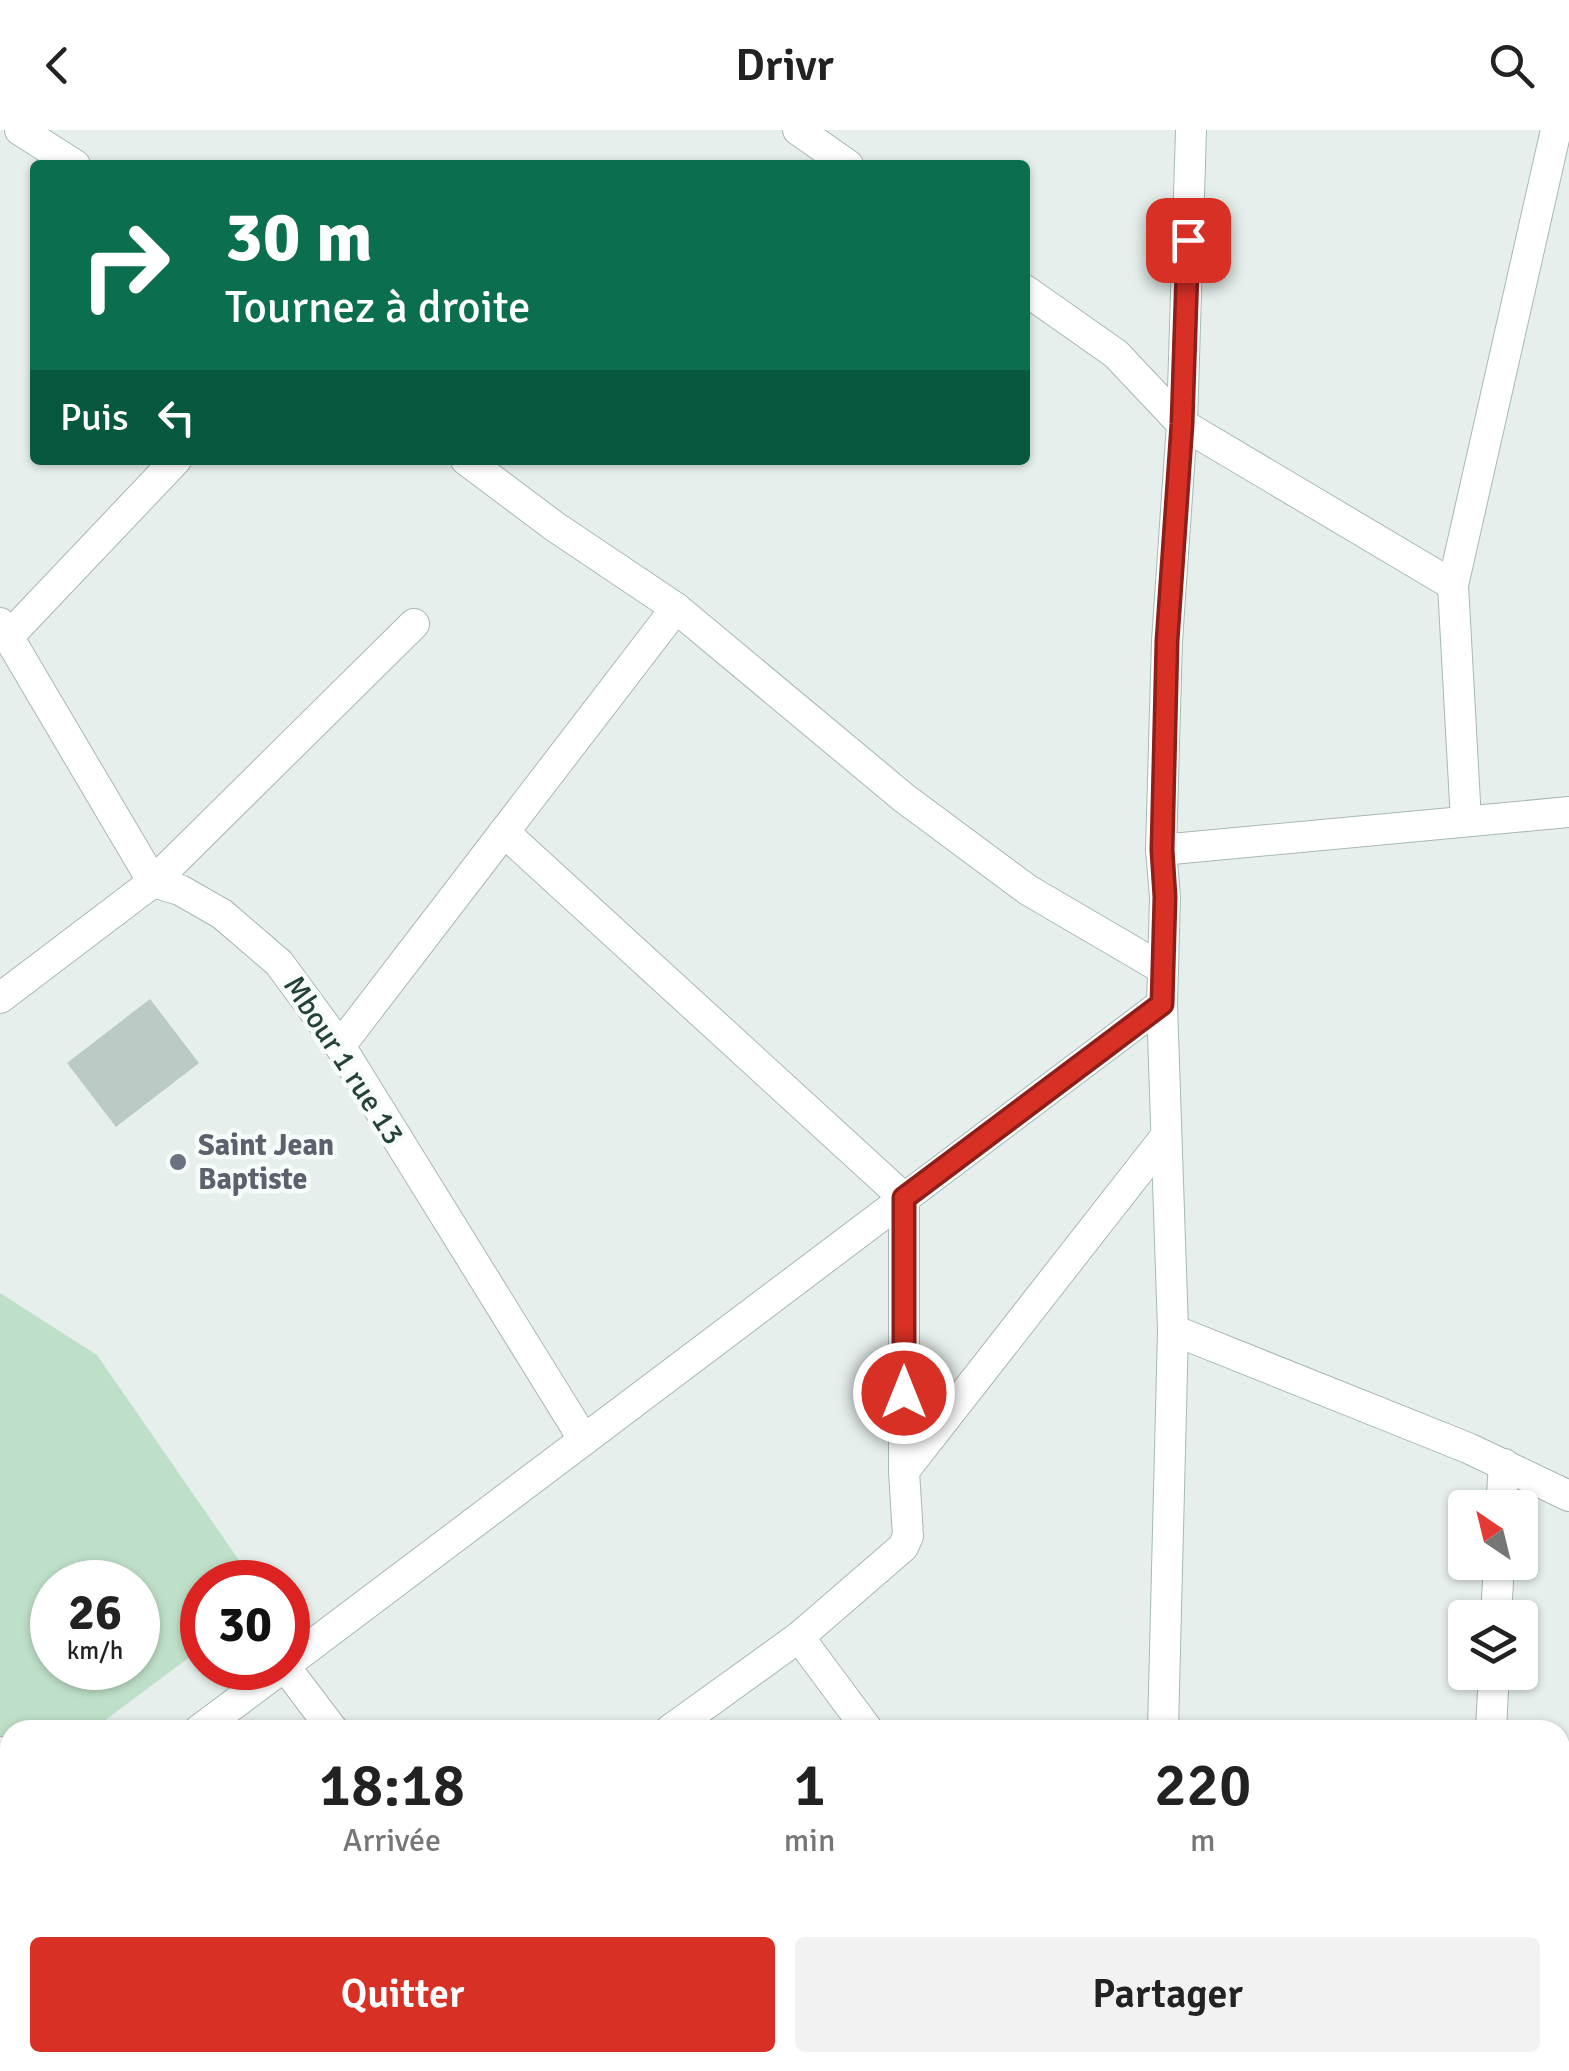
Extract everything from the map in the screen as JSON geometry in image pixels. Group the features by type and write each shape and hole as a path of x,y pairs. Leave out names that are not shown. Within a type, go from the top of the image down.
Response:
{"street":[{"path":"20,130 67,160"},
{"path":"798,130 841,160"},
{"path":"1163,1720 1173,1330 1162,1004 1162,850 1167,641 1182,424 1191,130"},
{"path":"1466,821 1453,585 1554,139"},
{"path":"1030,294 1116,354 1182,424 1453,585"},
{"path":"153,882 4,630 171,465"},
{"path":"473,465 554,526 676,608 904,798 1028,890 1163,969"},
{"path":"340,1046 676,608"},
{"path":"0,998 153,882 414,624"},
{"path":"1162,850 1569,812"},
{"path":"504,832 904,1198 904,1471 908,1536 902,1547 799,1637 687,1720"},
{"name":"Mbour 1 rue 13","path":"153,882 180,890 222,914 279,963 340,1046 584,1440"},
{"path":"310,1647 1162,1004"},
{"path":"904,1471 1166,1136"},
{"path":"1173,1330 1468,1448 1569,1496"},
{"path":"1503,1490 1504,1464"},
{"path":"799,1637 861,1720"},
{"path":"212,1720 253,1690"},
{"path":"303,1690 326,1720"},
{"path":"1492,1720 1493,1690"}],"green space":[{"path":"0,1293 97,1355 239,1560 180,1560 180,1664 160,1679 160,1560 30,1560 30,1690 146,1690 105,1720 0,1720"}],"building":[{"path":"150,999 199,1063 116,1127 67,1063"}],"place":[{"name":"Saint Jean Baptiste","path":"178,1162"}],"route":[{"path":"904,1393 904,1198 1162,1004 1167,641 1182,424 1188,240"}]}
